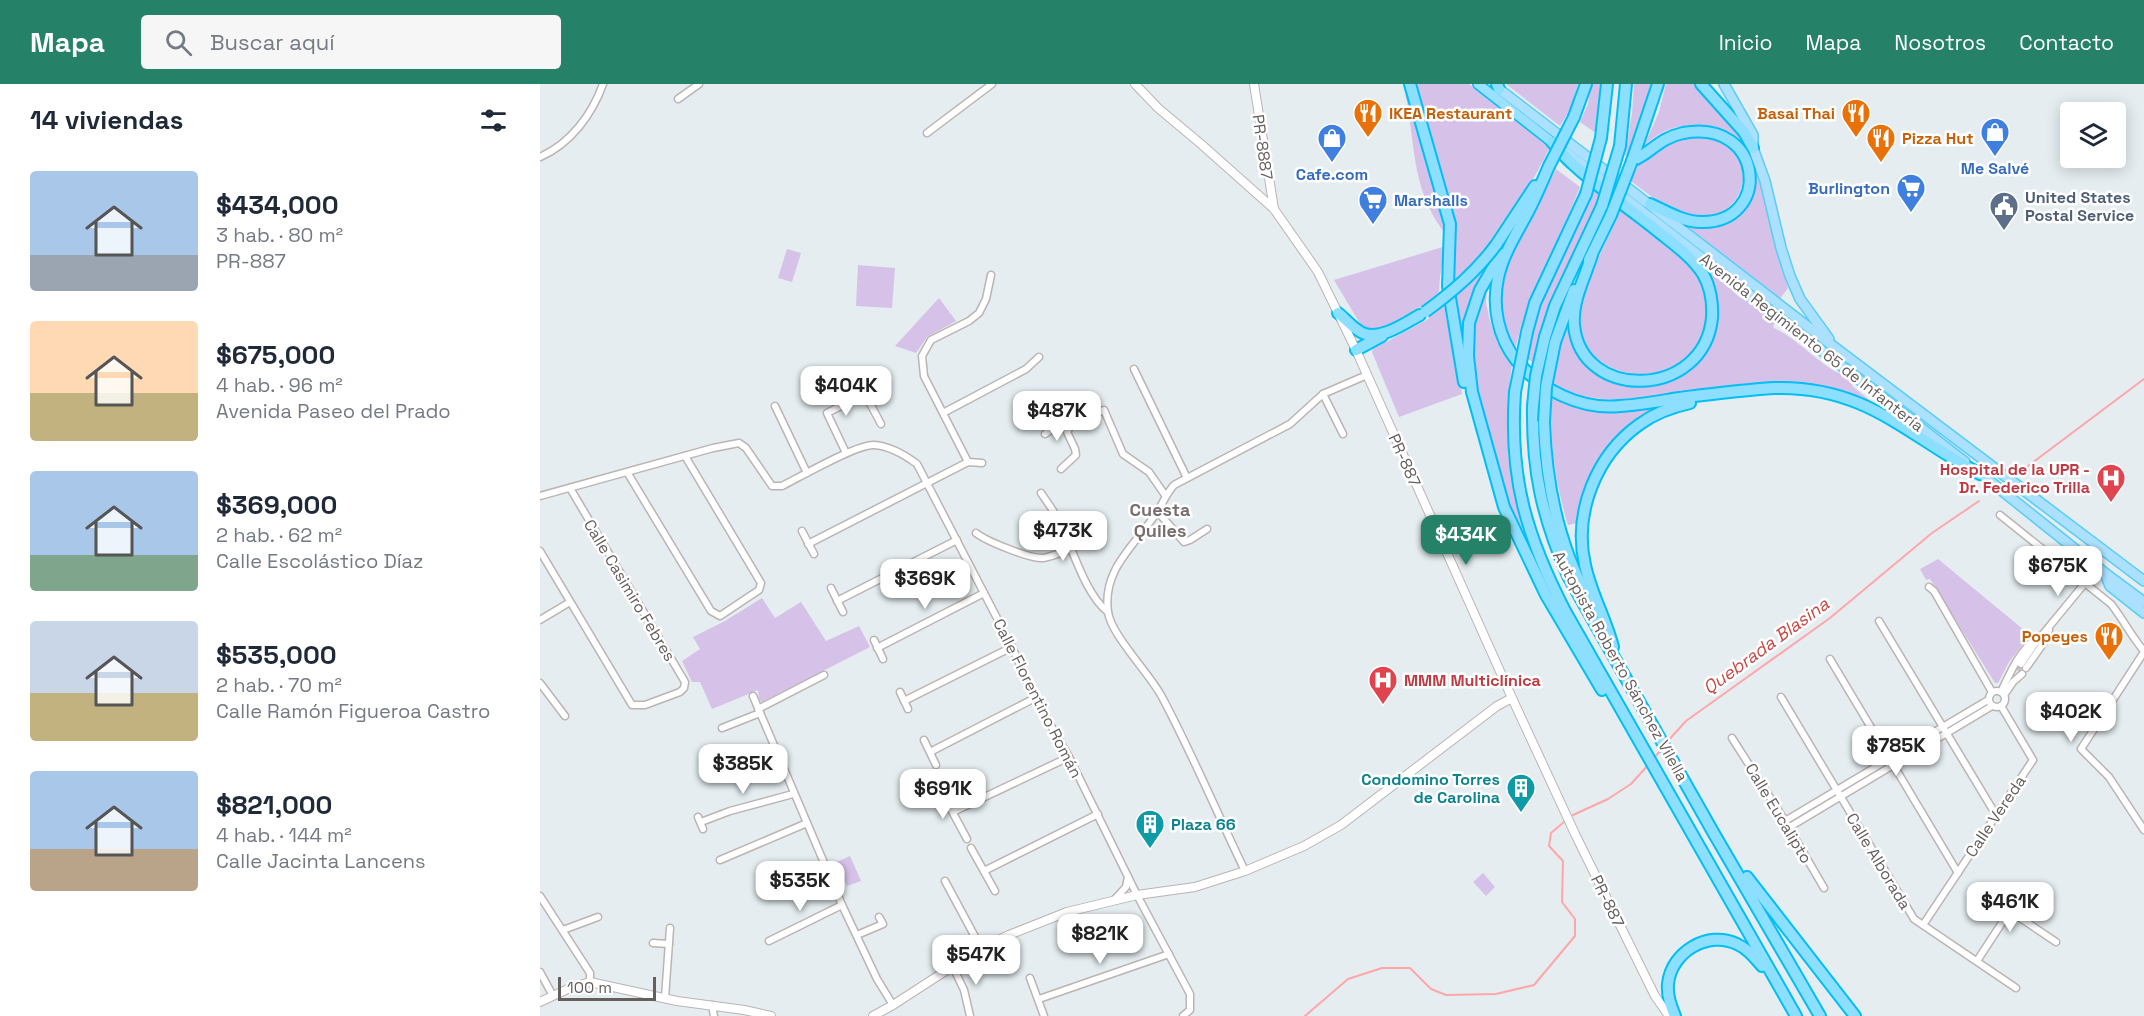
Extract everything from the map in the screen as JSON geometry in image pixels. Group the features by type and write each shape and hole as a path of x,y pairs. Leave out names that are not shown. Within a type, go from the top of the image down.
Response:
{"highway":[{"path":"1410,84 1450,224 1448,286 1466,394 1481,453 1490,477 1546,595 1618,716 1633,729"},
{"name":"Avenida Regimiento 65 de Infantería","path":"1478,84 1552,141"},
{"path":"1586,84 1574,117 1506,256 1498,278 1497,316 1503,337 1513,356 1526,372 1545,387 1562,396 1584,403 1614,406 1800,387 1844,397 1879,412 1980,474"},
{"name":"Autopista Roberto Sánchez Vilella","path":"1607,84 1602,138 1586,194 1540,292 1527,332 1515,392 1516,471 1522,505 1533,544 1565,611 1796,1016"},
{"name":"Autopista Roberto Sánchez Vilella","path":"1626,84 1620,146 1602,206 1555,306 1550,340 1536,376 1533,434 1541,500 1552,539 1568,576 1820,1016"},
{"path":"1617,662 1576,573 1559,524 1546,464 1544,422 1546,387 1550,340 1611,215 1658,84"},
{"path":"1701,84 1738,125 1753,148"},
{"path":"1632,161 1664,140 1685,133 1697,132 1719,135 1729,140 1742,151 1746,159 1750,175 1748,189 1742,204 1729,214 1711,221 1691,221 1650,204"},
{"path":"1552,141 1572,165 1687,256 1704,276 1711,297 1712,319 1707,338 1698,353 1681,370 1662,379 1635,381 1614,376 1591,361 1579,345 1574,318 1579,291 1592,255"},
{"path":"1356,350 1397,330 1459,285 1496,245 1549,166"},
{"path":"1504,507 1472,392 1468,362 1468,337 1471,314 1480,290 1499,257 1515,237"},
{"path":"1338,313 1360,331 1373,334 1391,329 1422,313"},
{"path":"1617,662 1607,625 1589,581 1583,555 1582,529 1593,482 1613,450 1640,423 1662,411 1725,393"},
{"path":"1713,832 1771,910 1856,1016"},
{"path":"1675,1016 1669,997 1670,977 1675,964 1682,955 1700,943 1716,940 1738,944 1756,958 1776,981"}],"main road":[{"path":"1724,84 1753,135 1753,148 1765,181 1780,248 1790,276 1808,312 1837,349"},
{"name":"Avenida Regimiento 65 de Infantería","path":"1496,86 1837,349 2144,581"},
{"name":"Avenida Regimiento 65 de Infantería","path":"1552,141 1894,404 2144,602"},
{"path":"2105,573 2110,586 2144,613"}],"street":[{"path":"540,158 560,147 572,135 597,99 603,84"},
{"path":"678,99 699,84"},
{"path":"927,133 992,84"},
{"name":"PR-887","path":"1135,84 1158,108 1274,209 1312,263 1356,350 1512,698 1663,1016"},
{"name":"PR-8887","path":"1254,84 1274,209"},
{"path":"969,462 924,376 922,356 931,340 969,321 979,313 986,299 991,275"},
{"path":"943,413 1026,369 1040,357"},
{"path":"1134,369 1187,478"},
{"path":"1245,871 1161,695 1113,626 1108,612 1110,583 1115,567 1157,512 1165,495 1174,485 1290,424 1323,394 1367,375"},
{"path":"846,453 826,413 865,394 880,424"},
{"path":"1323,394 1343,434"},
{"path":"775,406 807,473"},
{"path":"1045,434 1062,422 1072,423 1104,410 1123,454 1149,472 1165,495"},
{"path":"1057,414 1062,422"},
{"path":"1061,468 1076,455 1076,449 1067,432 1072,423"},
{"name":"Calle Florentino Román","path":"540,496 739,443 746,448 772,486 782,486 846,453 872,445 904,454 917,464 1012,647 1035,698 1069,757 1137,895 1190,994 1190,1010 1183,1016"},
{"path":"627,472 711,611 720,616 759,590 761,583 685,456"},
{"path":"808,544 969,462 982,463"},
{"name":"Calle Casimiro Febres","path":"570,488 685,682 684,688 680,692 645,705 632,705 570,602"},
{"path":"1041,492 1058,520 1099,606 1108,612"},
{"path":"1157,512 1185,542 1207,529"},
{"path":"2000,515 2111,604 2126,622 2144,652 2081,749 2109,777 2144,830"},
{"path":"802,531 814,554"},
{"path":"976,533 1029,556 1044,558 1070,549"},
{"path":"837,601 957,540"},
{"path":"540,551 570,602 540,620"},
{"path":"1944,729 1992,706 2001,706 2005,700 2002,693 2013,666 2030,643 2050,627 2085,583"},
{"path":"1929,587 1934,591 1992,692"},
{"path":"831,588 843,612"},
{"path":"877,648 984,593"},
{"path":"1879,621 1996,815"},
{"path":"2002,693 2045,641 2050,627"},
{"path":"874,640 883,659"},
{"path":"904,701 1012,647"},
{"path":"1830,659 1958,873"},
{"path":"2010,674 2021,669"},
{"path":"722,728 759,711 824,675"},
{"path":"540,683 565,717"},
{"path":"900,692 908,709"},
{"path":"1992,692 2002,693"},
{"path":"1786,824 1944,729 1988,700 1992,692"},
{"path":"753,696 842,905 893,1005"},
{"name":"Calle Alborada","path":"1781,697 1914,919 2016,988"},
{"path":"930,752 1035,698"},
{"path":"873,1016 981,948 1067,912 1137,895 1195,887 1245,871 1304,846 1341,825 1497,706 1512,698"},
{"path":"1988,700 1992,706"},
{"name":"Calle Vereda","path":"1923,925 2033,760 2001,706"},
{"name":"Calle Eucalipto","path":"1732,738 1824,888"},
{"path":"924,740 936,765"},
{"path":"953,812 1069,757"},
{"path":"940,789 967,839"},
{"path":"701,823 730,811 793,794"},
{"path":"984,871 1098,814"},
{"path":"720,860 807,823"},
{"path":"971,848 995,891"},
{"path":"1113,901 1126,887 1128,876"},
{"path":"945,881 981,948"},
{"path":"1977,961 2022,892"},
{"path":"540,896 590,973 590,982"},
{"path":"769,941 842,905"},
{"path":"2010,911 2056,942"},
{"path":"563,930 598,917"},
{"path":"857,936 883,924 879,917"},
{"path":"665,998 670,928"},
{"path":"653,943 669,944"},
{"path":"1039,999 1169,954"},
{"path":"953,967 964,990 970,1016"},
{"path":"540,972 553,996"},
{"path":"1030,978 1044,1016"},
{"path":"540,1002 590,982 665,998 771,1016"},
{"name":"PR-887","path":"1649,984 1669,1016"},
{"path":"712,1005 714,1016"}],"shaded area":[{"path":"1403,84 1407,84 1443,213 1447,236 1434,218 1420,181"},
{"path":"1417,84 1469,84 1550,147 1509,219 1483,252 1453,281 1455,217"},
{"path":"1506,84 1578,84 1571,108 1560,126"},
{"path":"1591,84 1600,84 1596,133 1580,122 1588,104"},
{"path":"1634,84 1653,84 1628,157 1625,155"},
{"path":"1666,84 1696,84 1728,118 1748,146 1759,173 1764,189 1788,288 1779,300 1686,227 1689,222 1697,224 1747,203 1756,179 1753,159 1743,143 1726,131 1706,126 1684,126 1662,132 1644,146 1659,112"},
{"path":"1706,137 1727,144 1739,157 1744,172 1742,188 1734,202 1721,213 1705,218 1685,215 1664,205 1631,181 1644,160 1661,146 1681,139"},
{"path":"1556,169 1580,187 1536,287 1515,350 1505,325 1502,301 1504,278 1510,256 1520,234"},
{"path":"1594,190 1600,195 1598,202 1552,302 1533,363 1526,357 1542,301"},
{"path":"1620,209 1638,225 1680,253 1697,272 1705,292 1706,322 1698,346 1683,362 1665,371 1644,375 1623,372 1604,364 1589,350 1580,332 1579,306"},
{"path":"1446,246 1439,292 1421,307 1376,331 1362,327 1334,280"},
{"path":"787,249 801,253 792,282 778,278"},
{"path":"1490,263 1476,288 1468,309 1463,351 1455,297"},
{"path":"858,265 895,268 892,308 856,306"},
{"path":"1709,271 1719,277 1738,296 1764,307 1778,319 1774,328 1831,369 1853,381 1852,386 1872,402 1831,388 1799,383 1743,385 1625,399 1582,396 1553,385 1558,352 1568,319 1570,319 1577,349 1595,365 1646,385 1674,379 1685,372 1703,354 1715,332 1717,307"},
{"path":"1487,288 1486,302 1490,321 1498,343 1512,364 1508,401 1508,453 1524,538 1509,505 1475,384 1472,347 1475,323"},
{"path":"939,298 956,321 927,337 916,353 895,346"},
{"path":"1444,306 1462,394 1399,417 1372,352 1373,349 1425,321"},
{"path":"1552,396 1576,408 1600,412 1660,405 1629,425 1608,446 1589,482 1577,523 1568,525 1554,461 1551,429"},
{"path":"1938,559 2030,635 2009,662 1998,683 1995,683 1930,579 1926,580 1920,569"},
{"path":"762,598 775,618 801,602 826,641 859,626 870,647 762,702 759,700 758,690 712,709 700,682 692,682 682,661 700,649 693,637 725,621"},
{"path":"850,856 861,881 847,886 837,862"},
{"path":"1483,873 1495,887 1486,896 1473,882"}],"waterway":[{"name":"Quebrada Blasina","path":"2020,472 2144,379"},
{"name":"Quebrada Blasina","path":"1666,743 1686,721 1830,618 1932,533 1979,501"},
{"name":"Quebrada Blasina","path":"1653,759 1661,750"},
{"name":"Quebrada Blasina","path":"1573,815 1608,799 1631,784 1649,764"},
{"name":"Quebrada Blasina","path":"1305,1016 1348,979 1382,968 1410,968 1431,989 1446,995 1496,994 1534,985 1575,936 1575,919 1562,902 1563,861 1549,846 1551,833 1564,822"}],"tunnel":[{"path":"2017,670 2021,664"}],"place":[{"name":"IKEA Restaurant","path":"1368,138"},
{"name":"Basai Thai","path":"1856,138"},
{"name":"Me Salvé","path":"1995,158"},
{"name":"Cafe.com","path":"1332,164"},
{"name":"Pizza Hut","path":"1881,164"},
{"name":"Burlington","path":"1911,214"},
{"name":"Marshalls","path":"1373,226"},
{"name":"United States Postal Service","path":"2004,232"},
{"name":"Hospital de la UPR - Dr. Federico Trilla","path":"2111,504"},
{"name":"Popeyes","path":"2109,662"},
{"name":"MMM Multiclínica","path":"1383,706"},
{"name":"Condomino Torres de Carolina","path":"1521,814"},
{"name":"Plaza 66","path":"1150,850"}],"district":[{"name":"Cuesta Quiles","path":"1160,520"}]}
